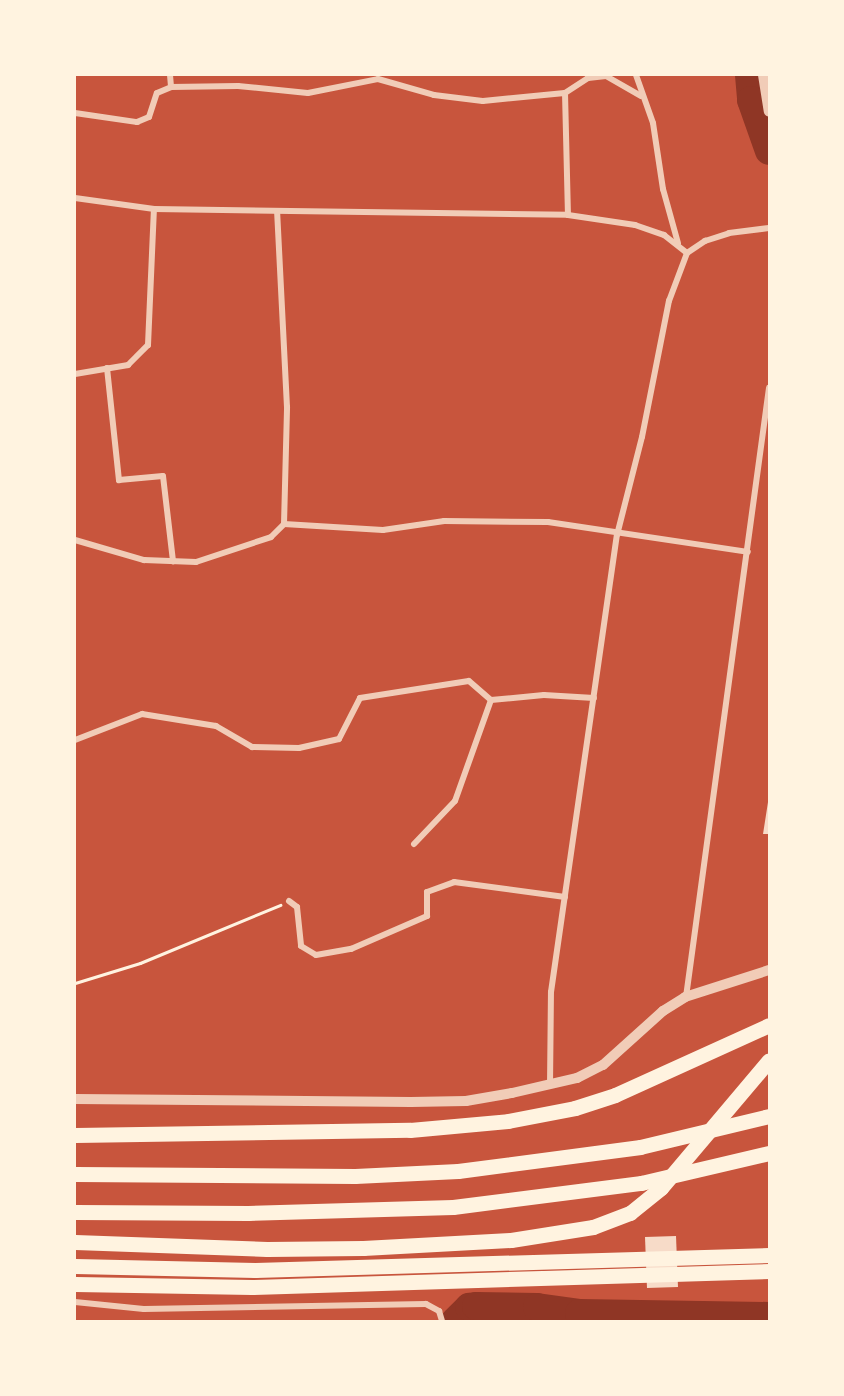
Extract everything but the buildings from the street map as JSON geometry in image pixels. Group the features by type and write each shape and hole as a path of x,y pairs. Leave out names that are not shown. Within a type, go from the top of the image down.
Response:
{"highway":[{"path":"75,1135 410,1130 508,1121 575,1108 615,1095 769,1025"},
{"path":"75,1242 267,1249 438,1245 572,1232 630,1213 647,1202 689,1157 769,1060"},
{"path":"75,1174 343,1176 458,1171 640,1147 769,1116"},
{"path":"75,1212 248,1213 453,1207 641,1183 769,1153"},
{"path":"75,1266 255,1269 769,1255"},
{"path":"81,1284 252,1287 769,1271"}],"street":[{"path":"170,75 171,87"},
{"path":"636,75 641,96 653,123 663,189 678,244"},
{"path":"763,75 769,112"},
{"path":"75,113 137,122 149,117 157,93 171,87 238,86 308,93 377,77 434,95 483,101 565,93 588,78 606,76 641,96"},
{"path":"565,93 568,215"},
{"path":"75,198 154,209 568,215 635,225 678,244 687,253"},
{"path":"75,374 128,364 148,345 154,209"},
{"path":"75,540 144,561 196,562 271,537 284,524 287,407 277,212"},
{"path":"550,1085 551,992 616,535 642,436 669,301 687,253 705,241 729,233 769,228"},
{"path":"107,368 119,480 163,476 173,561"},
{"path":"686,997 769,388"},
{"path":"284,524 384,530 444,521 548,522 577,524 616,535 748,552"},
{"path":"75,740 142,714 216,726 252,747 299,748 339,739 360,698 469,681 491,699 544,695 594,698"},
{"path":"414,844 455,801 491,699"},
{"path":"290,901 297,907 301,946 316,955 351,949 427,916 427,892 454,882 565,897"},
{"path":"75,1100 444,1101 550,1085 603,1065 663,1011 686,997 769,969"},
{"path":"81,1284 87,1302"},
{"path":"75,1302 144,1309 426,1304 439,1311 442,1321"}],"path":[{"path":"75,983 140,963 290,901"}],"waterway":[{"path":"749,75 751,100 769,151"},
{"path":"455,1321 469,1307 476,1306 537,1307 579,1313 769,1316"}]}
